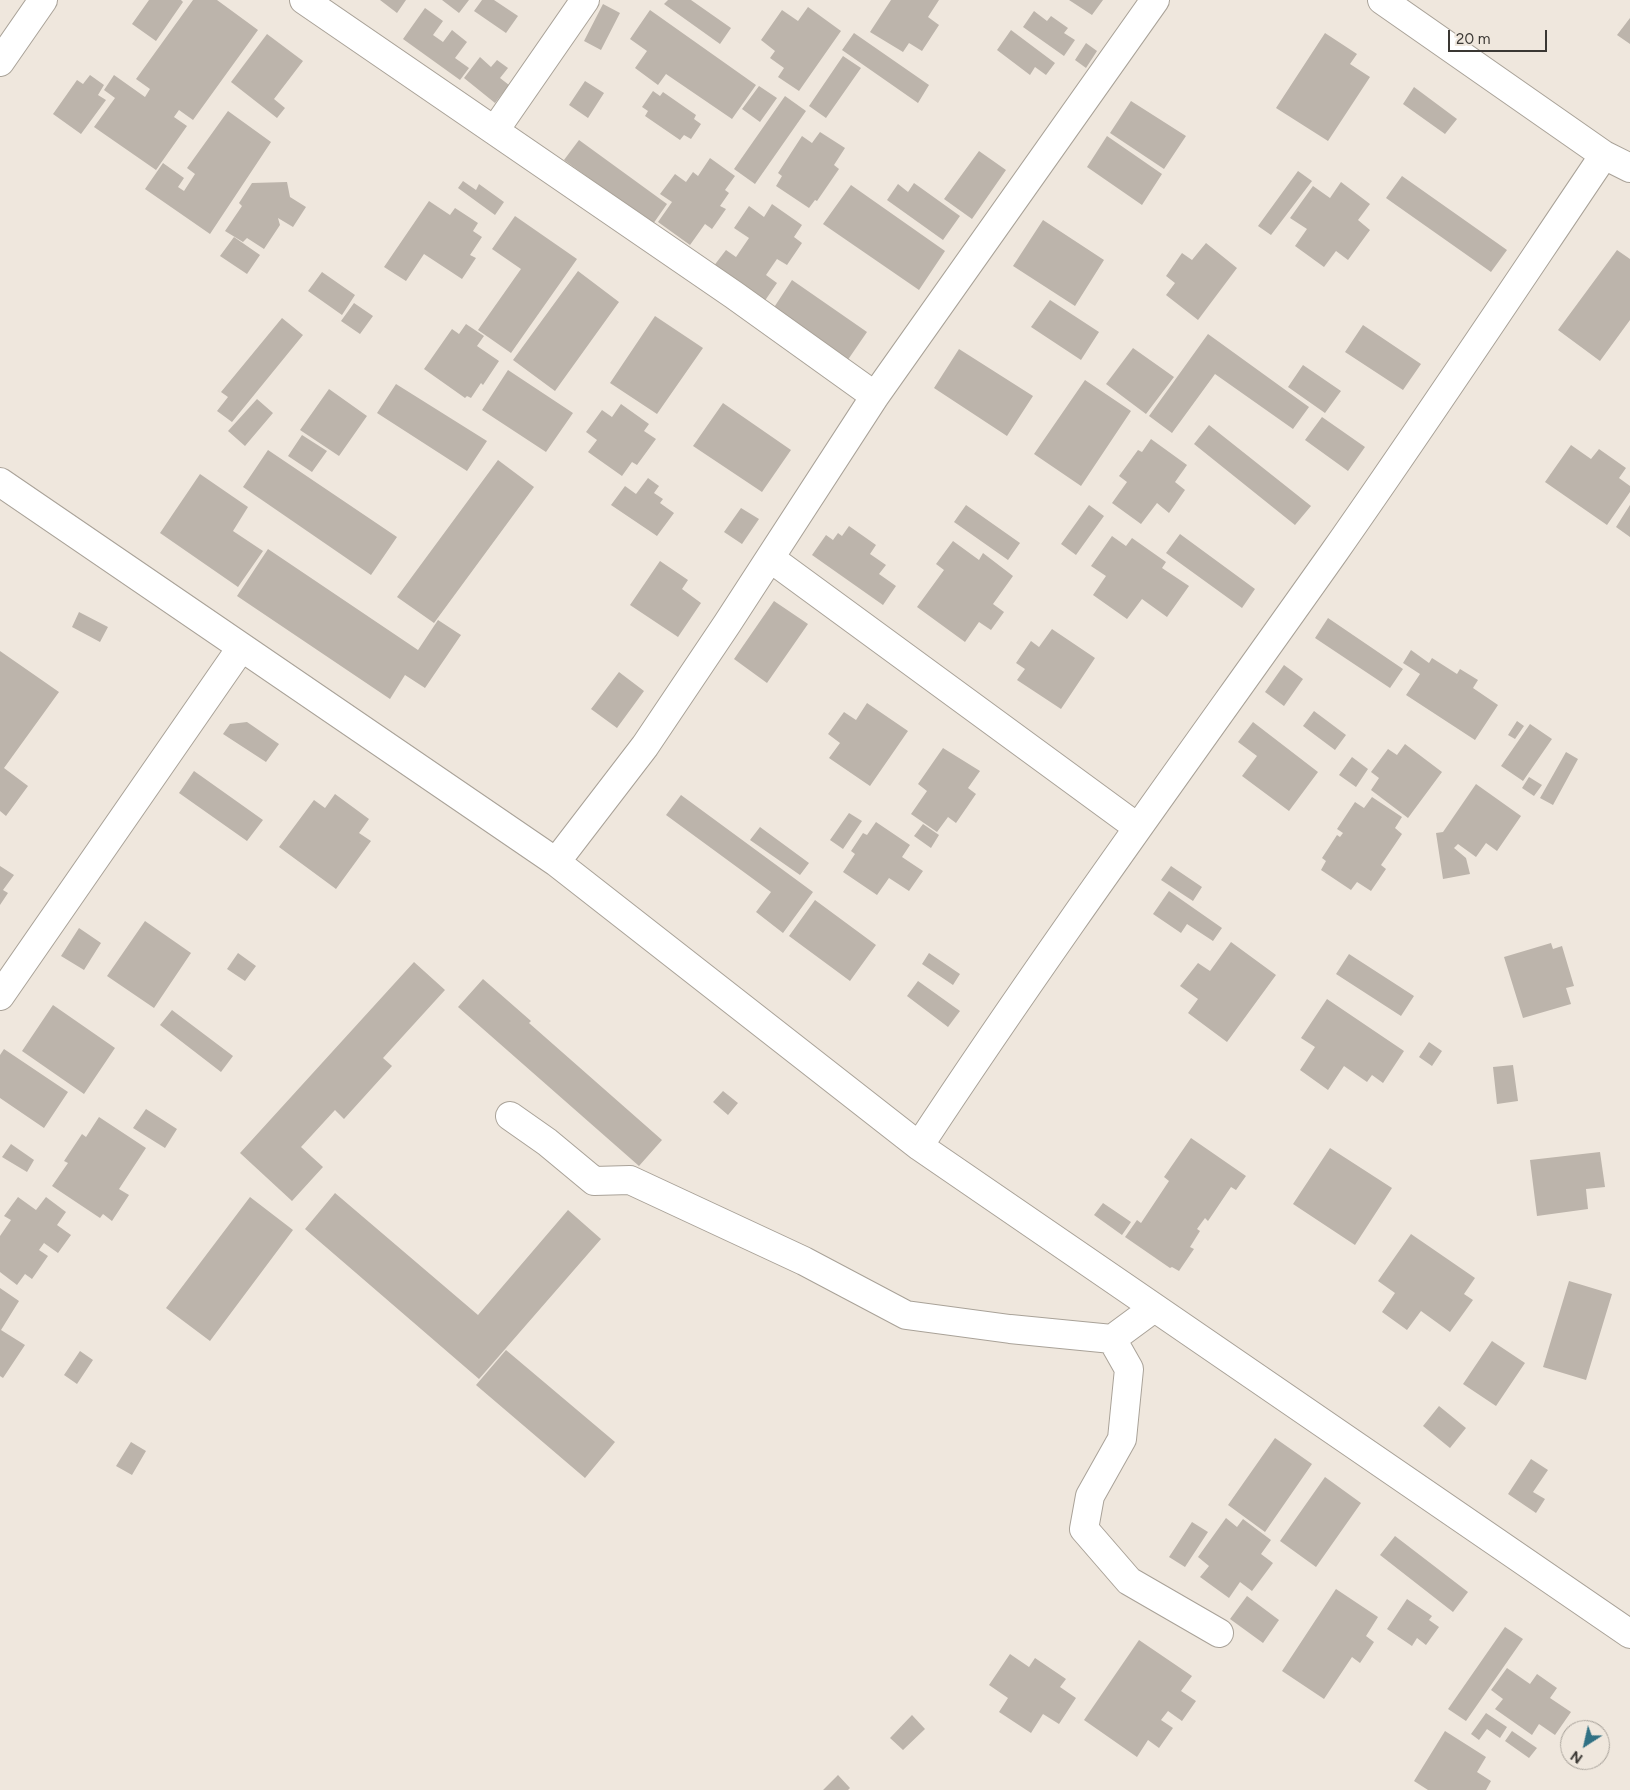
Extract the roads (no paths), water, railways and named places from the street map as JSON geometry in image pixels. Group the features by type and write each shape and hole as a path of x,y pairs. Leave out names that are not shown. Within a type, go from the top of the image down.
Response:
{"street":[{"path":"0,62 43,0"},
{"path":"304,0 734,295 876,396"},
{"path":"495,130 585,0"},
{"path":"556,862 645,746 876,396 1155,0"},
{"path":"1382,0 1604,155 1630,168"},
{"path":"919,1146 989,1039 1137,827 1337,548 1604,155"},
{"path":"0,482 556,862 919,1146 1154,1308 1626,1622"},
{"path":"770,558 1137,827"},
{"path":"0,996 242,648"},
{"path":"510,1116 547,1142 594,1181 630,1180 804,1261 906,1315 1010,1329 1112,1339 1154,1308"},
{"path":"1112,1339 1129,1369 1122,1440 1090,1496 1084,1530 1129,1581 1219,1633"}]}
